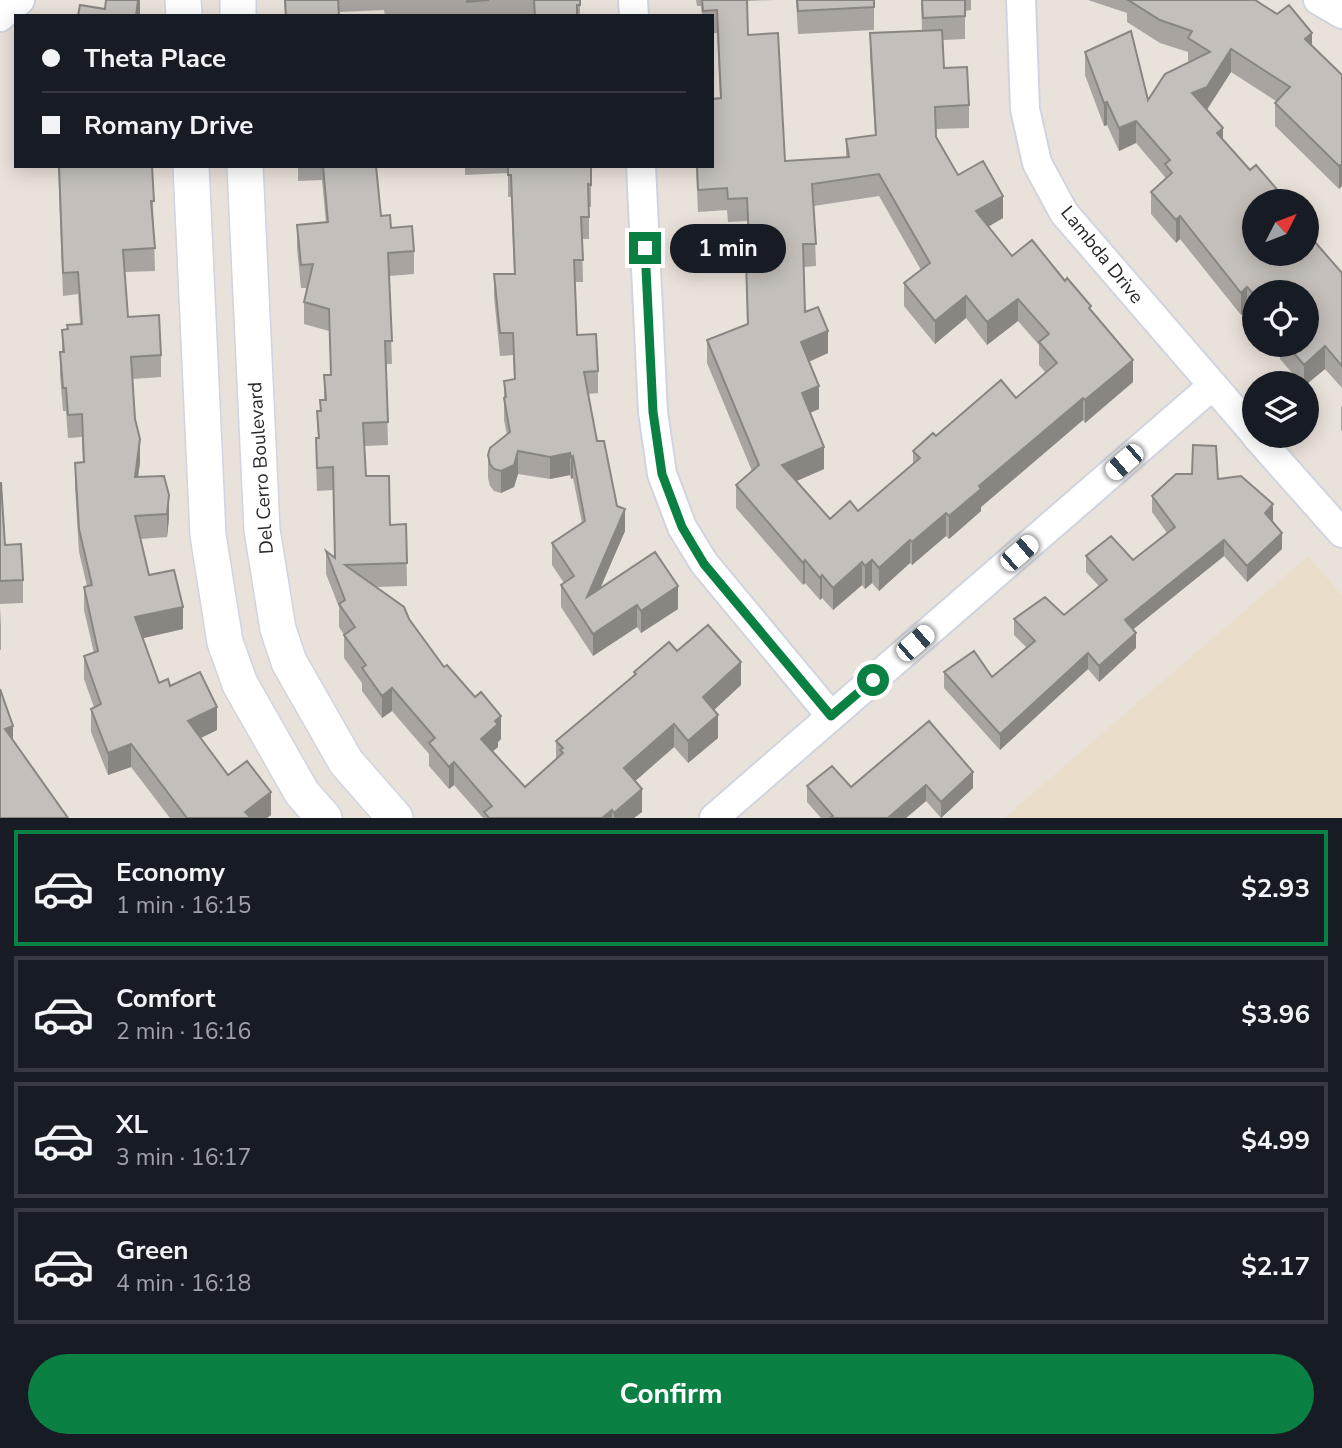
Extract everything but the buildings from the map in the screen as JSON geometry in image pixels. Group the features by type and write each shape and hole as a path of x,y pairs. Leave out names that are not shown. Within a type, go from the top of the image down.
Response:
{"street":[{"path":"0,17 20,0"},
{"name":"Lambda Drive","path":"1021,0 1025,109 1037,163 1064,213 1242,419"},
{"path":"1318,0 1342,14"},
{"path":"191,168 208,535 225,642 240,684 302,793 324,818"},
{"name":"Del Cerro Boulevard","path":"245,168 262,530 278,629 289,662 346,762 395,818"},
{"path":"641,168 653,412 662,474 682,527 704,564 831,716"},
{"path":"714,818 1212,386"},
{"name":"Lambda Drive","path":"1267,448 1342,533"}],"shaded area":[{"path":"1308,556 1342,595 1342,818 1004,818"}],"route":[{"path":"645,248 653,412 662,474 682,527 704,564 831,716 873,680"}]}
